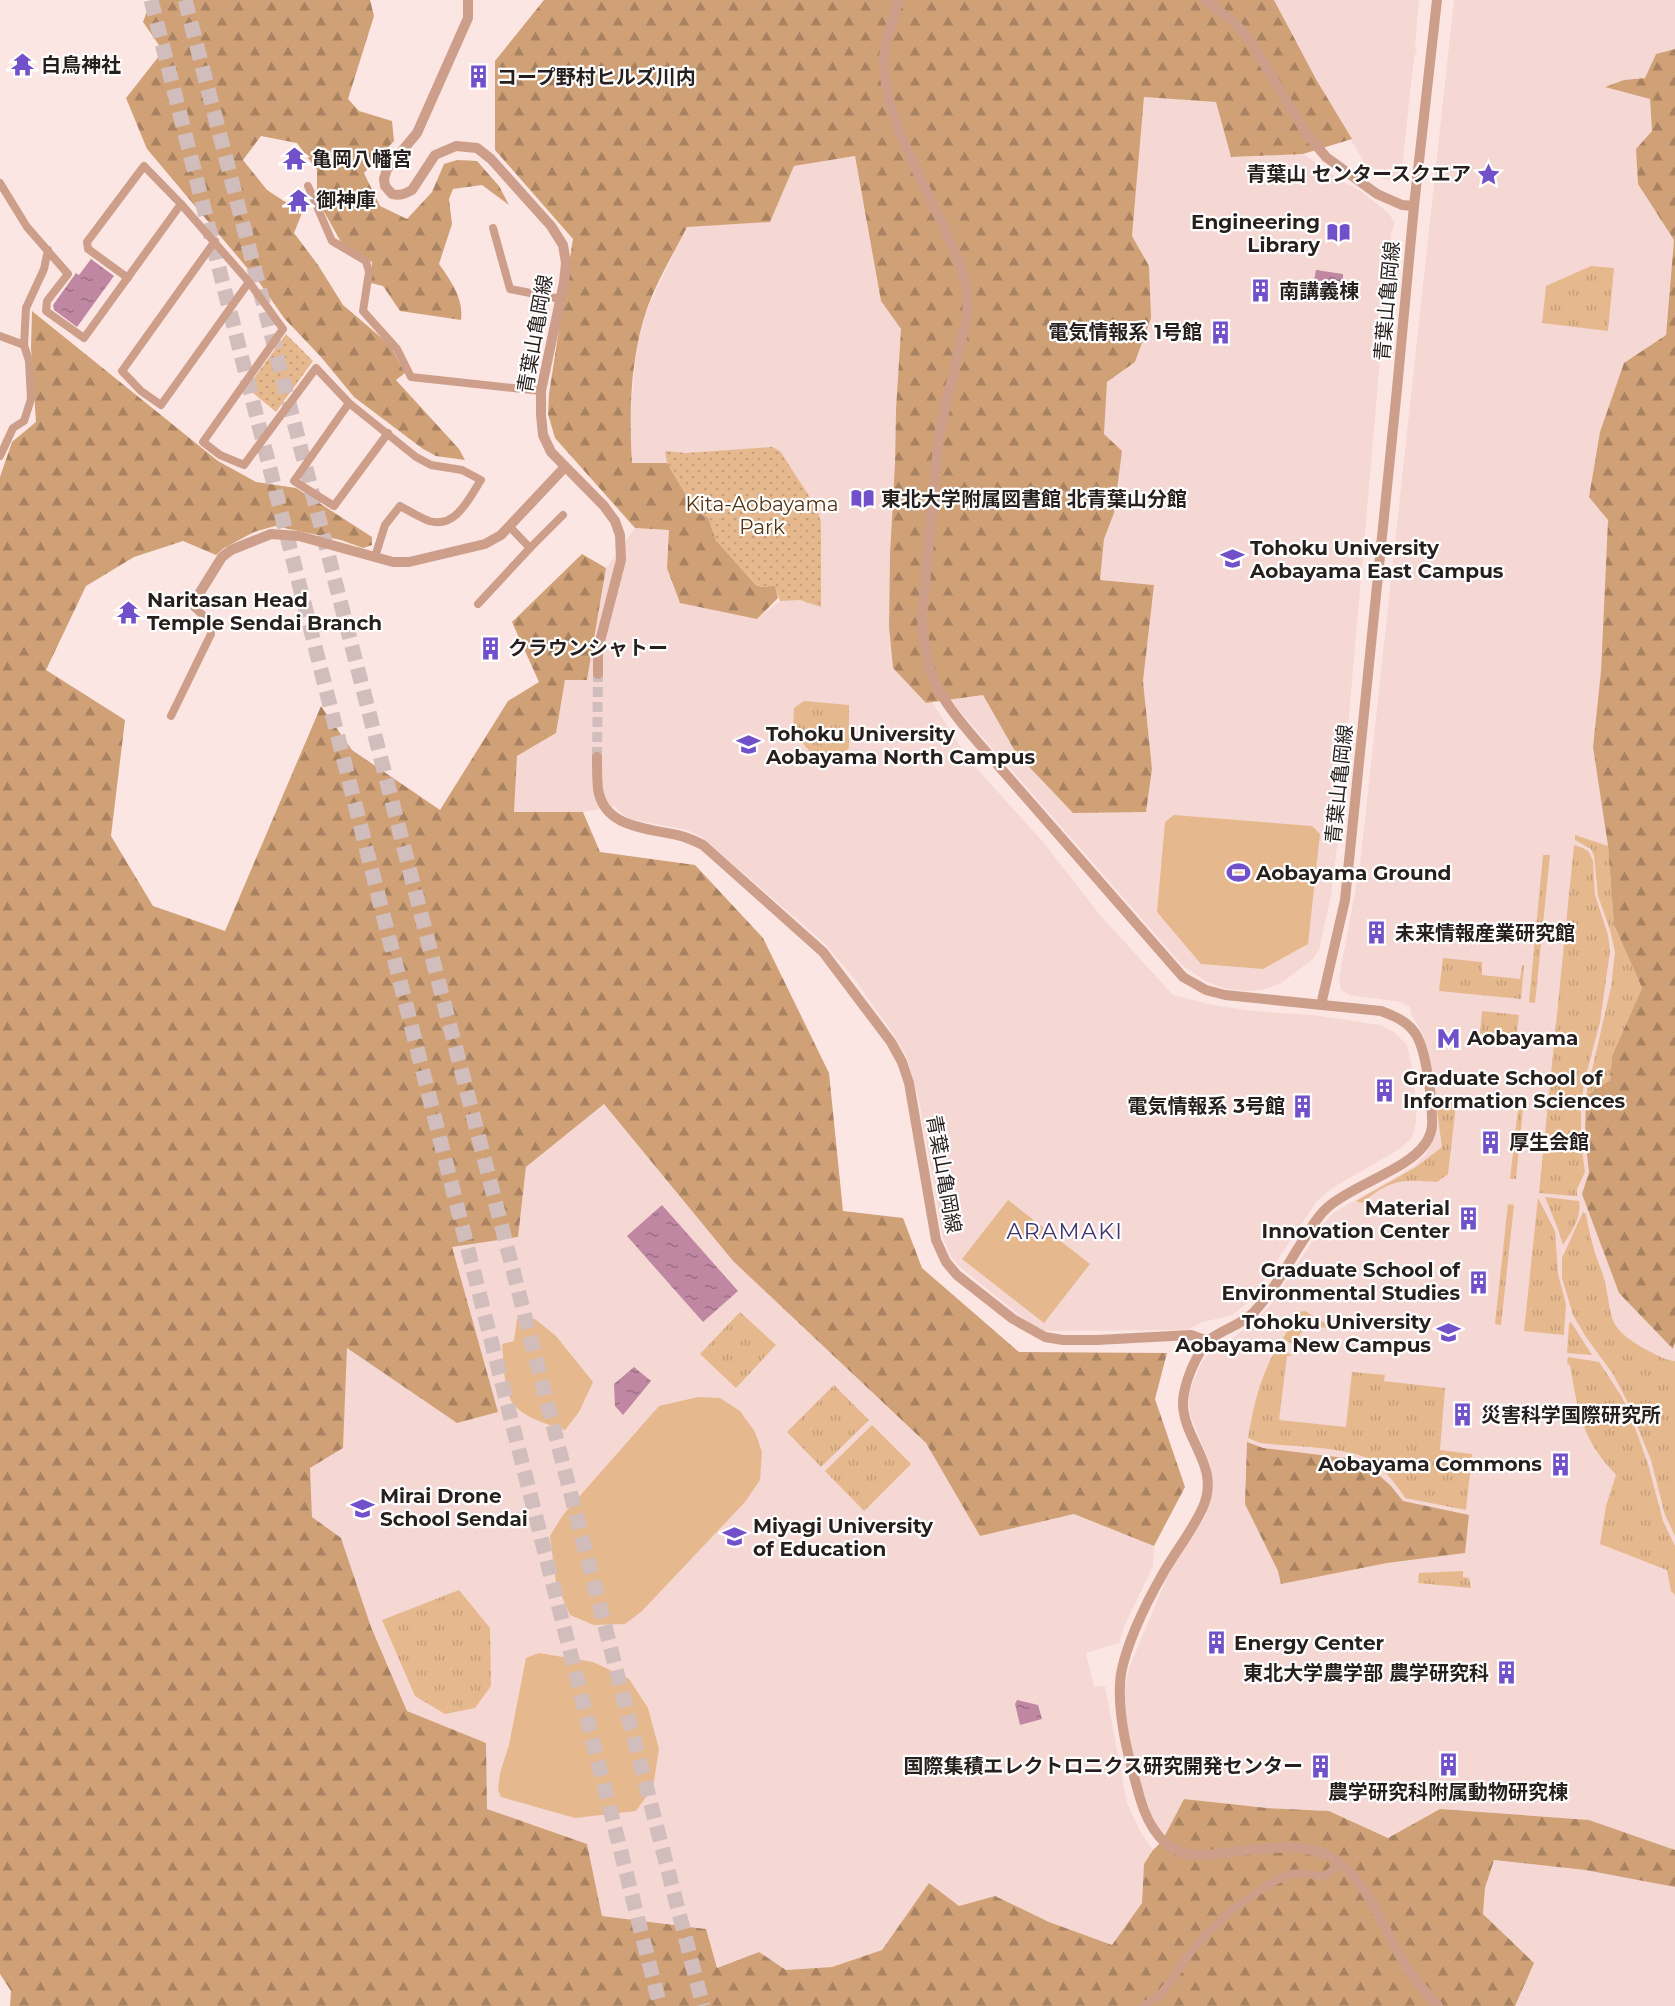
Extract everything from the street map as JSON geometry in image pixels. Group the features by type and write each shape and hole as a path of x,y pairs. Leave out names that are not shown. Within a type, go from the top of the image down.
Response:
{"street":[{"name":"青葉山亀岡線","path":"468,0 468,18 423,123 411,142 387,169 384,179 385,186 392,194 407,193 435,155 445,150 467,146 477,148 485,153 551,226 562,245 566,263 561,298 541,391 543,435 551,452 604,506 615,521 620,535 621,560 598,649 598,674"},
{"path":"899,0 890,29 884,63 889,104 957,257 969,301 939,434 922,616 928,666 936,686 947,706 975,739 1183,977 1206,990 1225,995 1381,1011 1395,1016 1415,1032 1425,1061 1432,1118 1432,1129 1428,1140 1415,1155 1325,1209 1257,1309 1237,1326 1209,1341 1190,1373 1183,1403 1187,1425 1203,1459 1207,1497 1190,1533 1156,1587 1137,1627 1120,1682 1122,1716 1133,1771 1144,1810 1154,1831 1174,1850 1196,1855 1289,1847 1316,1851 1338,1862 1362,1887 1412,1974 1438,2006"},
{"path":"1205,0 1236,24 1249,39 1306,133 1326,157 1377,194 1402,205 1413,206"},
{"name":"青葉山亀岡線","path":"1321,1005 1345,900 1397,389 1413,206 1437,0"},
{"path":"128,278 88,249 87,242 144,166 215,241 249,282 283,329 203,442 220,454 244,465 316,368 349,404 416,457 431,465 462,470 481,480 455,517 443,521 431,521 399,506 385,525 375,557"},
{"path":"0,183 27,227 68,274 47,301 46,311 84,338 181,204"},
{"path":"308,186 332,241 366,261 369,272 363,311 397,349 411,377 541,391"},
{"path":"493,228 510,289 561,298"},
{"path":"215,241 122,371 141,391 161,405 249,282"},
{"path":"0,456 13,428 24,421 31,399 29,362 24,345 26,308 44,269 48,250"},
{"path":"0,336 24,345"},
{"path":"349,404 294,482 334,506 388,433"},
{"path":"171,716 211,634 210,622 192,605 222,557 231,550 271,534 299,536 393,562 409,562 485,544 501,535 565,467"},
{"path":"478,604 563,515"},
{"path":"510,526 530,548"},
{"name":"青葉山亀岡線","path":"597,756 598,792 605,807 615,818 627,825 689,838 703,845 823,952 891,1042 902,1062 909,1083 936,1240 945,1262 957,1275 1013,1319 1045,1337 1063,1340 1097,1340 1191,1335 1209,1341"},
{"path":"1142,2006 1161,1994 1190,1953 1213,1928 1261,1890 1290,1874 1324,1876 1332,1873 1338,1862"}],"shaded area":[{"path":"1274,0 1419,0 1415,45 1417,51 1414,57 1401,178 1383,179 1365,164"},
{"name":"Tohoku University Aobayama New Campus","path":"1454,0 1675,0 1675,49 1656,54 1645,78 1624,80 1606,87 1650,99 1652,132 1638,184 1674,240 1666,335 1624,363 1608,520 1601,671 1593,747 1608,846 1614,925 1642,988 1612,1056 1610,1080 1585,1138 1589,1173 1582,1194 1674,1348 1675,1342 1675,1850 1589,1820 1440,1809 1388,1838 1329,1811 1267,1808 1184,1799 1166,1834 1158,1827 1150,1811 1138,1775 1126,1720 1124,1689 1130,1665 1169,1573 1206,1515 1212,1494 1211,1467 1191,1417 1189,1404 1189,1392 1201,1363 1212,1350 1259,1318 1333,1213 1414,1166 1426,1154 1436,1133 1438,1121 1424,1036 1411,1014 1410,1007 1401,1002 1349,995 1341,990 1339,979 1360,865"},
{"name":"Tohoku University Aobayama East Campus","path":"1144,97 1216,102 1231,157 1303,154 1345,183 1361,191 1387,212 1395,222 1391,234 1339,831 1331,896 1319,950 1312,960 1281,983 1266,989 1249,991 1226,989 1207,982 1183,966 950,700 983,695 1016,753 1152,769 1143,681 1154,585 1100,580 1104,539 1114,513 1104,435 1107,382 1135,362 1149,266 1132,236"},
{"name":"Tohoku University Aobayama North Campus","path":"855,156 881,301 901,329 890,554 889,627 893,668 926,703 932,702 969,760 1043,842 1101,916 1173,995 1213,1005 1253,1011 1313,1015 1380,1025 1393,1031 1407,1045 1416,1103 1416,1122 1412,1138 1401,1148 1331,1189 1317,1201 1250,1301 1232,1315 1203,1322 1187,1330 1042,1331 960,1267 951,1257 943,1238 919,1100 907,1058 896,1038 853,977 823,942 703,838 687,830 628,819 614,806 583,812 514,812 517,756 556,733 565,680 587,680 606,568 635,528 670,530 667,568 757,619 780,601 775,586 632,463 630,424 636,347 649,305 687,226 770,222 794,166"},
{"name":"Miyagi University of Education","path":"604,1104 733,1261 926,1443 980,1535 1074,1514 1154,1546 1153,1566 1124,1627 1119,1643 1086,1653 1094,1687 1105,1686 1127,1803 1140,1831 1153,1850 1144,1865 1142,1903 1112,1946 1049,1922 995,1896 959,1906 929,1883 882,1950 832,1967 786,1970 759,1952 716,1968 706,1929 602,1916 587,1844 487,1809 485,1743 407,1711 371,1627 341,1538 312,1517 310,1468 343,1448 346,1347 457,1423 451,1246 518,1237 526,1167"},
{"path":"1494,1860 1585,1870 1675,1887 1675,2006 1515,2006 1483,1914 1485,1888"}],"green space":[{"path":"151,0 370,0 374,16 348,99 359,111 392,121 394,141 364,173 380,206 407,219 432,192 444,164 457,160 477,161 499,186 509,205 482,185 453,189 449,199 452,224 439,264 459,298 461,320 400,311 383,286 371,283 372,262 342,244 317,199 317,170 297,143 261,136 243,160 267,190 302,213 294,233 318,265 343,305 390,345 405,373 396,380 459,449 465,460 436,456 423,449 354,397 321,357 284,318 259,282 147,149 126,98 163,51 143,22"},
{"path":"544,0 1274,0 1317,81 1352,139 1303,154 1231,157 1216,102 1144,97 1132,236 1149,266 1151,318 1135,362 1107,382 1104,434 1122,451 1114,513 1104,539 1100,580 1154,585 1143,681 1152,769 1146,812 1073,813 1016,753 983,695 926,703 893,668 889,627 890,554 901,329 881,301 855,156 794,166 770,222 687,227 652,296 637,344 631,404 632,463 667,463 688,498 687,508 708,517 716,540 756,585 763,587 775,585 778,598 757,619 680,603 667,568 669,530 635,528 555,438 548,414 549,394 573,239 495,150 495,61"},
{"path":"1675,49 1675,1342 1673,1349 1619,1293 1582,1194 1589,1172 1585,1138 1586,1096 1610,1080 1612,1056 1642,988 1614,925 1608,846 1593,747 1601,671 1608,520 1589,497 1600,432 1624,363 1666,335 1674,240 1638,184 1636,149 1652,131 1650,99 1605,87 1624,80 1645,78 1656,54"},
{"path":"1591,266 1614,268 1608,331 1542,323 1546,286"},
{"path":"32,311 218,461 256,482 296,488 372,537 372,545 363,548 341,540 275,526 254,532 224,548 216,555 183,541 134,557 86,586 46,670 125,720 111,836 153,906 225,931 321,706 352,750 440,810 508,701 539,682 512,622 582,554 606,568 587,680 565,680 556,733 517,756 514,812 583,812 600,852 695,865 763,938 829,1073 843,1211 903,1218 922,1268 1019,1352 1167,1353 1155,1399 1185,1487 1154,1546 1074,1514 980,1536 926,1443 733,1261 604,1104 526,1167 518,1237 452,1247 498,1412 457,1423 347,1348 343,1448 310,1468 312,1517 341,1538 371,1627 407,1711 486,1743 487,1809 587,1844 602,1916 706,1929 717,1968 759,1952 786,1970 832,1967 882,1950 929,1883 959,1906 995,1896 1049,1922 1112,1945 1142,1903 1144,1864 1162,1841 1184,1799 1267,1808 1329,1811 1388,1838 1440,1809 1589,1820 1675,1850 1675,1887 1585,1870 1494,1860 1485,1888 1483,1914 1534,1963 1515,2006 10,2006 11,1991 0,1974 0,477 12,442 36,422 31,348"},
{"path":"286,334 313,361 276,412 247,388"},
{"name":"Kita-Aobayama Park","path":"772,447 780,451 818,510 821,523 821,607 800,600 780,601 775,586 756,585 716,540 708,517 687,508 688,498 667,463 665,451 686,453"},
{"path":"804,701 849,705 849,748 843,754 812,754 793,732 794,708"},
{"name":"Aobayama Ground","path":"1174,815 1312,826 1320,834 1308,944 1263,969 1201,964 1157,912 1165,822"},
{"path":"1575,835 1608,846 1614,925 1642,988 1612,1056 1610,1080 1586,1096 1611,987 1615,952 1598,896 1594,856 1591,849 1575,840"},
{"path":"1574,845 1589,852 1593,861 1595,895 1608,935 1610,951 1600,1022 1584,1083 1581,1105 1581,1141 1585,1172 1577,1189 1577,1196 1539,1193"},
{"path":"1543,855 1550,855 1535,1003 1529,1002"},
{"path":"1443,958 1482,962 1482,975 1520,979 1522,965 1524,965 1521,999 1439,991"},
{"path":"1482,1011 1519,1015 1516,1038 1480,1034"},
{"path":"1442,1097 1452,1098 1456,1105 1448,1174 1437,1182 1397,1182 1381,1189 1362,1203 1356,1201 1416,1167 1442,1147 1436,1103"},
{"path":"1518,1109 1523,1109 1516,1179 1510,1179"},
{"path":"1545,1197 1579,1201 1577,1219 1563,1245 1558,1229"},
{"path":"1538,1198 1555,1231 1558,1274 1566,1304 1564,1335 1524,1331"},
{"path":"1008,1200 1090,1264 1044,1323 962,1259"},
{"path":"1508,1204 1514,1205 1501,1325 1495,1324"},
{"path":"1583,1212 1586,1214 1605,1282 1611,1314 1618,1328 1624,1335 1645,1349 1675,1361 1675,1536 1665,1515 1651,1460 1627,1401 1613,1374 1573,1315 1562,1278 1562,1258"},
{"path":"1305,1311 1335,1329 1308,1328 1296,1340 1300,1346 1296,1347 1283,1338 1299,1312"},
{"path":"740,1312 776,1345 736,1388 700,1354"},
{"path":"517,1319 535,1319 556,1336 593,1382 579,1412 565,1430 531,1417 519,1410 510,1399 502,1344 514,1341"},
{"path":"1571,1322 1592,1355 1567,1353"},
{"path":"1278,1346 1292,1356 1287,1356 1279,1420 1346,1427 1352,1372 1385,1375 1384,1381 1445,1388 1440,1450 1472,1454 1466,1510 1405,1498 1380,1467 1361,1456 1334,1450 1260,1443 1248,1438 1258,1390"},
{"path":"1568,1357 1599,1362 1622,1397 1648,1464 1663,1521 1675,1546 1675,1595 1671,1591 1667,1570 1600,1544 1606,1506 1616,1475 1600,1456 1587,1433 1579,1411 1570,1365 1567,1364"},
{"path":"834,1385 869,1420 821,1467 787,1432"},
{"path":"698,1397 720,1398 740,1411 755,1432 762,1452 760,1480 745,1502 642,1611 625,1624 594,1625 570,1615 556,1583 550,1536 563,1515 659,1406"},
{"path":"872,1425 911,1464 864,1511 825,1471"},
{"path":"1247,1442 1263,1448 1352,1459 1372,1469 1391,1486 1403,1501 1469,1515 1465,1553 1387,1563 1281,1584 1278,1571 1245,1504"},
{"path":"1463,1571 1463,1577 1469,1578 1471,1588 1418,1583 1419,1573"},
{"path":"459,1590 490,1628 491,1686 475,1708 445,1714 415,1696 382,1620"},
{"path":"539,1653 593,1662 629,1679 648,1708 659,1749 653,1787 636,1811 575,1818 501,1797 498,1790 500,1773 509,1745 526,1658"}],"water":[{"path":"91,259 114,276 77,327 54,310 53,305 76,273 79,275"},
{"path":"1316,270 1343,274 1343,280 1357,282 1355,299 1321,295 1313,286"},
{"path":"662,1205 738,1291 703,1322 627,1236"},
{"path":"634,1367 651,1381 623,1415 615,1406 614,1384"},
{"path":"1017,1700 1038,1705 1042,1719 1020,1725 1015,1704"}],"tunnel":[{"path":"151,0 660,2006"},
{"path":"185,0 703,2006"},
{"path":"597,757 598,674"}],"place":[{"name":"白鳥神社","path":"23,65"},
{"name":"コープ野村ヒルズ川内","path":"479,77"},
{"name":"亀岡八幡宮","path":"294,159"},
{"name":"青葉山 センタースクエア","path":"1489,174"},
{"name":"御神庫","path":"298,200"},
{"name":"Engineering Library","path":"1338,233"},
{"name":"南講義棟","path":"1261,291"},
{"name":"電気情報系 1号館","path":"1220,332"},
{"name":"東北大学附属図書館 北青葉山分館","path":"863,499"},
{"name":"Tohoku University Aobayama East Campus","path":"1232,559"},
{"name":"Naritasan Head Temple Sendai Branch","path":"129,612"},
{"name":"クラウンシャトー","path":"490,648"},
{"name":"Tohoku University Aobayama North Campus","path":"748,745"},
{"name":"Aobayama Ground","path":"1238,873"},
{"name":"未来情報産業研究館","path":"1377,933"},
{"name":"Aobayama","path":"1449,1038"},
{"name":"Graduate School of Information Sciences","path":"1385,1090"},
{"name":"電気情報系 3号館","path":"1303,1106"},
{"name":"厚生会館","path":"1491,1142"},
{"name":"Material Innovation Center","path":"1468,1219"},
{"name":"Graduate School of Environmental Studies","path":"1478,1282"},
{"name":"Tohoku University Aobayama New Campus","path":"1449,1333"},
{"name":"災害科学国際研究所","path":"1463,1415"},
{"name":"Aobayama Commons","path":"1560,1464"},
{"name":"Mirai Drone School Sendai","path":"362,1508"},
{"name":"Miyagi University of Education","path":"735,1537"},
{"name":"Energy Center","path":"1216,1643"},
{"name":"東北大学農学部 農学研究科","path":"1507,1673"},
{"name":"農学研究科附属動物研究棟","path":"1448,1765"},
{"name":"国際集積エレクトロニクス研究開発センター","path":"1321,1766"}],"district":[{"name":"ARAMAKI","path":"1065,1231"}]}
